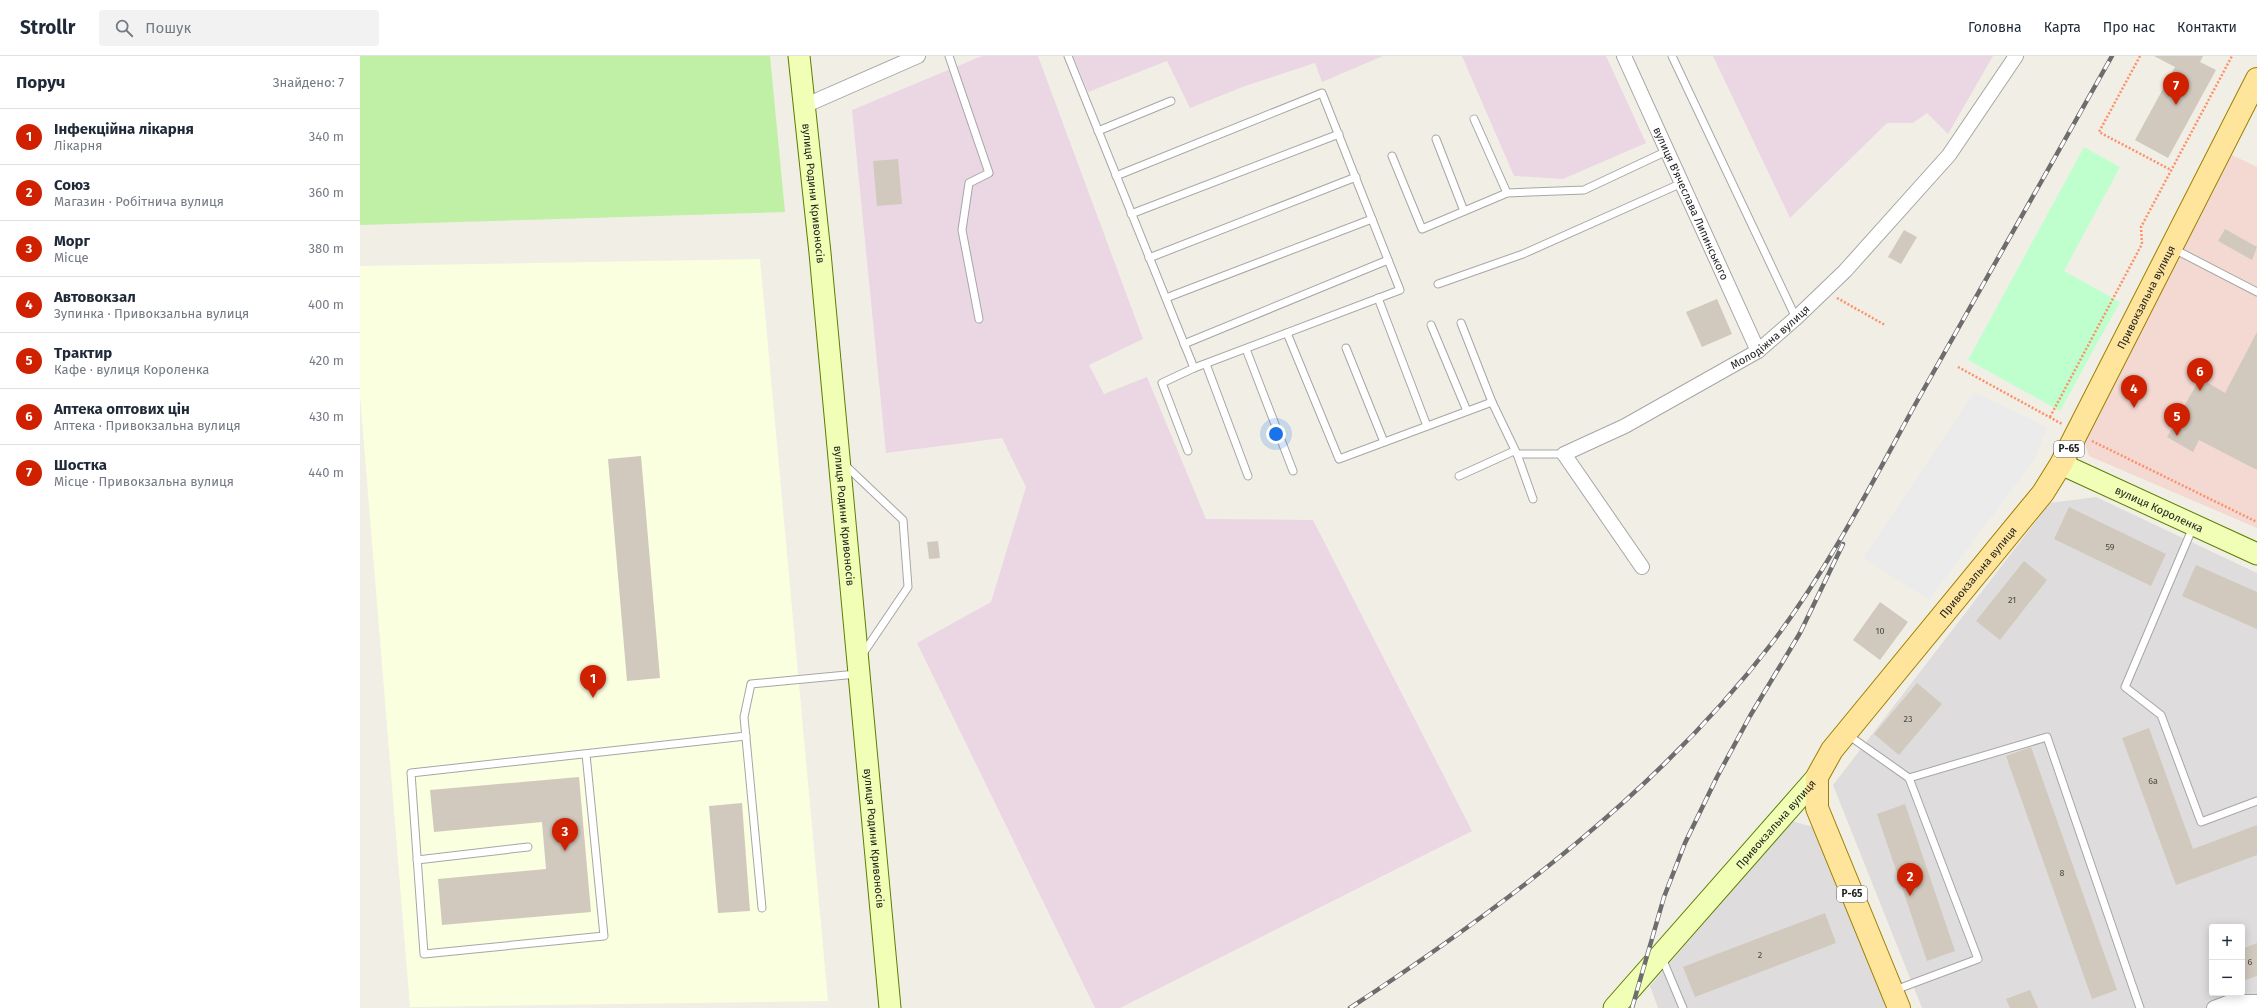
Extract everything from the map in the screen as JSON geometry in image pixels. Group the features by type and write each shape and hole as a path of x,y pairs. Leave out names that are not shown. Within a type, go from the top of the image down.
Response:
{"main road":[{"name":"вулиця Родини Кривоносів","path":"799,56 820,253 890,1008"},
{"name":"Привокзальна вулиця","path":"1614,1008 1662,956 1817,777 1832,750 2043,494 2061,464 2257,79"},
{"name":"вулиця Короленка","path":"2061,464 2257,554"},
{"name":"Р-65","path":"1817,777 1817,808 1896,999"}],"street":[{"path":"804,106 918,56"},
{"name":"вулиця В'ячеслава Липинського","path":"1624,56 1758,351"},
{"name":"Молодіжна вулиця","path":"1564,454 1625,426 1758,351 1796,318 1845,271 1949,155 2016,56"},
{"path":"1564,454 1642,567"},
{"path":"2214,1008 2230,1002 2257,1002"}],"lane":[{"path":"950,56 989,173 969,183 962,230 978,319"},
{"path":"1068,56 1194,368"},
{"path":"1672,56 1796,318"},
{"path":"1116,176 1322,93 1400,290 1194,368 1162,383 1188,451"},
{"path":"1098,131 1171,101"},
{"path":"1474,119 1507,193"},
{"path":"1132,214 1339,134"},
{"path":"1436,139 1464,211"},
{"path":"1392,156 1422,230 1507,193 1584,190 1667,151"},
{"path":"1149,258 1356,177"},
{"path":"1438,284 1523,254 1682,183"},
{"path":"1166,298 1372,219"},
{"path":"2171,247 2257,292"},
{"path":"1184,344 1388,260"},
{"path":"1378,298 1427,426"},
{"path":"1461,323 1492,402 1515,452 1533,499"},
{"path":"1431,325 1467,411"},
{"path":"1287,333 1339,459 1492,402"},
{"path":"1346,348 1384,442"},
{"path":"1246,349 1293,471"},
{"path":"1206,364 1248,476"},
{"path":"1459,476 1515,452 1564,454"},
{"path":"762,908 744,717 751,684 858,668 908,587 903,520 839,459"},
{"path":"2194,525 2125,687 2161,715 2201,822 2257,801"},
{"path":"1846,734 1910,778 1978,959 1896,999"},
{"path":"586,754 604,936 424,954 411,773 746,736"},
{"path":"1910,778 2047,737 2140,1008"},
{"path":"417,860 528,847"},
{"path":"1662,956 1684,1008"}],"path":[{"path":"2140,56 2099,132 2171,170"},
{"path":"2050,418 2142,244 2141,227 2232,56"},
{"path":"1824,291 1885,325"},
{"path":"1958,367 2064,425"},
{"path":"2090,440 2257,522"}],"shaded area":[{"path":"982,56 1038,56 1143,339 1089,365 1104,394 1147,377 1206,519 1313,520 1472,831 1120,1008 1095,1008 917,643 991,602 1026,487 1002,438 886,453 852,110"},
{"path":"1073,56 1383,56 1322,82 1315,63 1245,86 1190,108 1167,61 1088,92"},
{"path":"1462,56 1606,56 1646,143 1563,179 1514,176"},
{"path":"1713,56 1993,56 1948,134 1927,113 1913,123 1887,123 1790,218"},
{"path":"2232,155 2257,167 2257,528 2089,456 2084,441"},
{"path":"760,259 828,1001 410,1007 360,395 360,266"},
{"path":"1974,392 2047,427 2035,459 1929,600 1863,558"},
{"path":"2096,497 2257,573 2257,1008 1922,1008 1833,785 2050,503"},
{"path":"1792,821 1816,828 1886,1008 1658,1008 1650,986"}],"green space":[{"path":"360,56 770,56 785,212 360,225"},
{"path":"2084,147 2120,167 2064,271 2120,302 2060,411 1968,360"}],"building":[{"path":"2154,56 2203,56 2200,62 2216,70 2168,158 2135,140 2175,67"},
{"path":"898,159 902,204 877,206 873,161"},
{"path":"2225,229 2257,247 2252,260 2218,241"},
{"path":"1904,230 1917,237 1901,264 1888,257"},
{"path":"1717,299 1732,334 1702,347 1686,312"},
{"path":"2257,332 2257,470 2199,440 2193,452 2167,437 2200,378 2225,393"},
{"path":"641,456 660,678 627,681 608,459"},
{"path":"2069,507 2166,554 2151,586 2054,539"},
{"path":"938,541 940,558 929,559 927,542"},
{"path":"2024,561 2047,580 2000,640 1976,621"},
{"path":"2196,565 2257,592 2257,629 2182,596"},
{"path":"1880,602 1908,622 1880,660 1853,640"},
{"path":"1917,683 1942,704 1899,755 1874,734"},
{"path":"2149,728 2193,849 2257,825 2257,855 2176,885 2122,738"},
{"path":"2031,747 2117,990 2092,999 2006,756"},
{"path":"579,777 591,912 442,925 438,879 546,869 542,822 434,832 430,790"},
{"path":"742,803 750,911 718,913 709,806"},
{"path":"1905,804 1955,951 1927,961 1877,814"},
{"path":"1825,913 1836,943 1695,997 1683,967"},
{"path":"2257,943 2257,976 2245,980 2245,960 2245,948"},
{"path":"2030,990 2038,1008 2010,1008 2006,999"}],"railway":[{"path":"1350,1008 1465,929 1522,887 1576,843 1629,797 1680,749 1727,697 1772,643 1812,586 1848,526 2112,56"},
{"path":"1632,1008 1664,897 1685,843 1717,777 1750,716 1800,633 1843,544"}],"place":[{"name":"Шостка","path":"2176,105"},
{"name":"Аптека оптових цін","path":"2200,391"},
{"name":"Автовокзал","path":"2134,408"},
{"name":"Трактир","path":"2177,436"},
{"name":"Інфекційна лікарня","path":"593,698"},
{"name":"Морг","path":"565,851"},
{"name":"Союз","path":"1910,896"}]}
